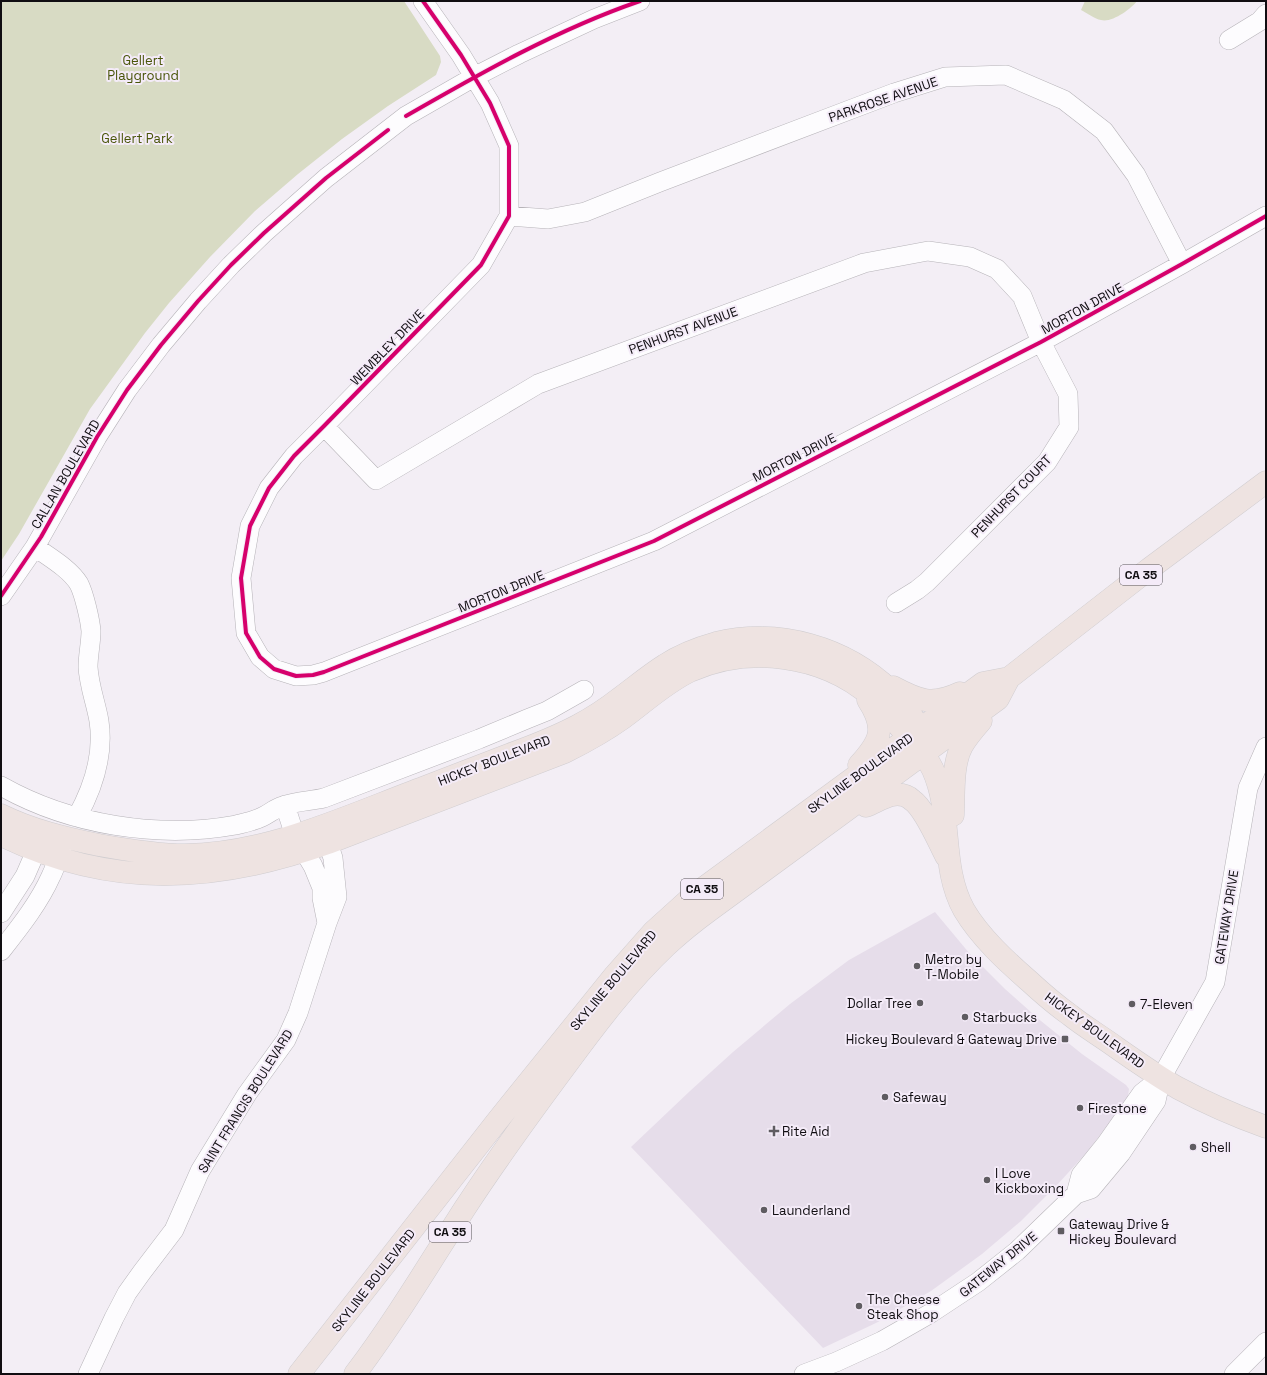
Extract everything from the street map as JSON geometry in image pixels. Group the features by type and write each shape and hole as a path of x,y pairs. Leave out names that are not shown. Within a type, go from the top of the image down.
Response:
{"main road":[{"name":"SKYLINE BOULEVARD","path":"355,1374 388,1328 498,1159 584,1042 628,987 657,954 722,901 998,699 1009,678 1144,573 1266,482"},
{"name":"HICKEY BOULEVARD","path":"1,815 24,826 58,858 81,865 109,870 164,874 206,872 247,867 274,861 300,844 550,739 598,713 666,664 691,651 717,643 731,640 758,638 800,642 827,650 840,656 868,683"},
{"name":"HICKEY BOULEVARD","path":"1,835 40,841 65,837 129,850 156,854 184,855 300,844 328,843 565,752 589,740 613,725 678,677 697,668 717,662 744,657 765,656 800,660 868,683 897,696 905,706 914,734 922,737 924,754 933,769 940,790 945,817 950,864 956,894 965,912 983,936 1016,970 1070,1016 1161,1078 1200,1099 1266,1127"},
{"name":"SKYLINE BOULEVARD","path":"299,1374 498,1120 642,942 694,895 983,683 1009,678"},
{"path":"840,787 872,750 879,734 878,717 873,707 868,683 927,701 939,700 953,696 983,683"},
{"path":"950,864 957,759 966,739 998,699"},
{"path":"828,824 891,796 903,795 913,800 921,809 950,864"}],"street":[{"name":"WEMBLEY DRIVE","path":"313,675 296,676 274,669 260,657 246,633 241,578 250,526 268,488 294,456 481,265 509,216 509,146 490,103 461,55 424,1"},
{"name":"CALLAN BOULEVARD","path":"1,596 35,547 96,437 161,345 231,265 284,214 331,174 406,116 474,77 574,28 640,1"},
{"path":"1230,40 1260,21 1266,14"},
{"name":"PARKROSE AVENUE","path":"509,216 548,219 585,212 894,93 945,77 1006,75 1064,100 1104,131 1136,175 1182,264"},
{"name":"MORTON DRIVE","path":"313,675 654,541 1041,342 1266,216"},
{"name":"PENHURST AVENUE","path":"324,426 376,480 538,384 864,263 928,251 970,257 996,269 1022,296 1041,342"},
{"name":"PENHURST COURT","path":"896,603 927,582 1047,462 1069,427 1068,394 1041,342"},
{"path":"35,547 64,567 78,583 84,599 91,630 88,667 90,683 99,721 101,740 95,775 85,803 78,817"},
{"name":"HICKEY BOULEVARD","path":"1,786 33,802 78,817 108,824 182,830 237,825 255,820 275,808 324,798 396,771 533,717 584,690"},
{"name":"GATEWAY DRIVE","path":"804,1374 836,1362 882,1341 907,1328 957,1296 978,1282 1017,1251 1076,1194 1081,1175 1106,1144 1142,1094 1161,1078 1215,982 1248,788 1266,747"},
{"name":"SAINT FRANCIS BOULEVARD","path":"285,805 300,844 313,866 322,888 322,898 327,923"},
{"path":"1,951 36,902 51,877 65,837"},
{"path":"1,913 25,876 40,841"},
{"name":"SAINT FRANCIS BOULEVARD","path":"88,1374 127,1293 174,1230 200,1171 246,1094 286,1040 298,1013 337,897 333,858 328,843"},
{"path":"1234,1374 1266,1342"}],"shaded area":[{"path":"935,912 970,954 1005,989 1041,1021 1082,1054 1126,1085 1129,1089 1128,1096 1088,1151 1057,1185 1021,1221 982,1254 931,1291 878,1322 823,1348 631,1147 733,1052 790,1004 849,960"}],"green space":[{"name":"Gellert Park","path":"1,1 404,1 440,56 441,62 436,75 388,106 342,139 255,211 210,257 169,303 145,333 90,409 19,534 1,561"},
{"path":"1085,1 1137,1 1121,15 1110,19 1101,20 1081,10"}],"cycle path":[{"path":"423,1 461,55 490,103 509,146 509,216 481,265 294,456 269,488 250,526 241,578 246,633 260,657 274,669 296,676 313,675 324,672 654,541 1041,342 1266,216"},
{"path":"406,116 491,68 550,38 609,12 640,1"},
{"path":"1,596 41,537 97,437 127,390 161,345 231,265 264,233 326,178 388,130"}],"place":[{"name":"Metro by T-Mobile","path":"917,966"},
{"name":"Dollar Tree","path":"920,1003"},
{"name":"7-Eleven","path":"1132,1004"},
{"name":"Starbucks","path":"965,1017"},
{"name":"Hickey Boulevard & Gateway Drive","path":"1065,1039"},
{"name":"Safeway","path":"885,1097"},
{"name":"Firestone","path":"1080,1108"},
{"name":"Rite Aid","path":"774,1131"},
{"name":"Shell","path":"1193,1147"},
{"name":"I Love Kickboxing","path":"987,1180"},
{"name":"Launderland","path":"764,1210"},
{"name":"Gateway Drive & Hickey Boulevard","path":"1061,1231"},
{"name":"The Cheese Steak Shop","path":"859,1306"}],"park label":[{"name":"Gellert Playground","path":"143,68"}]}
